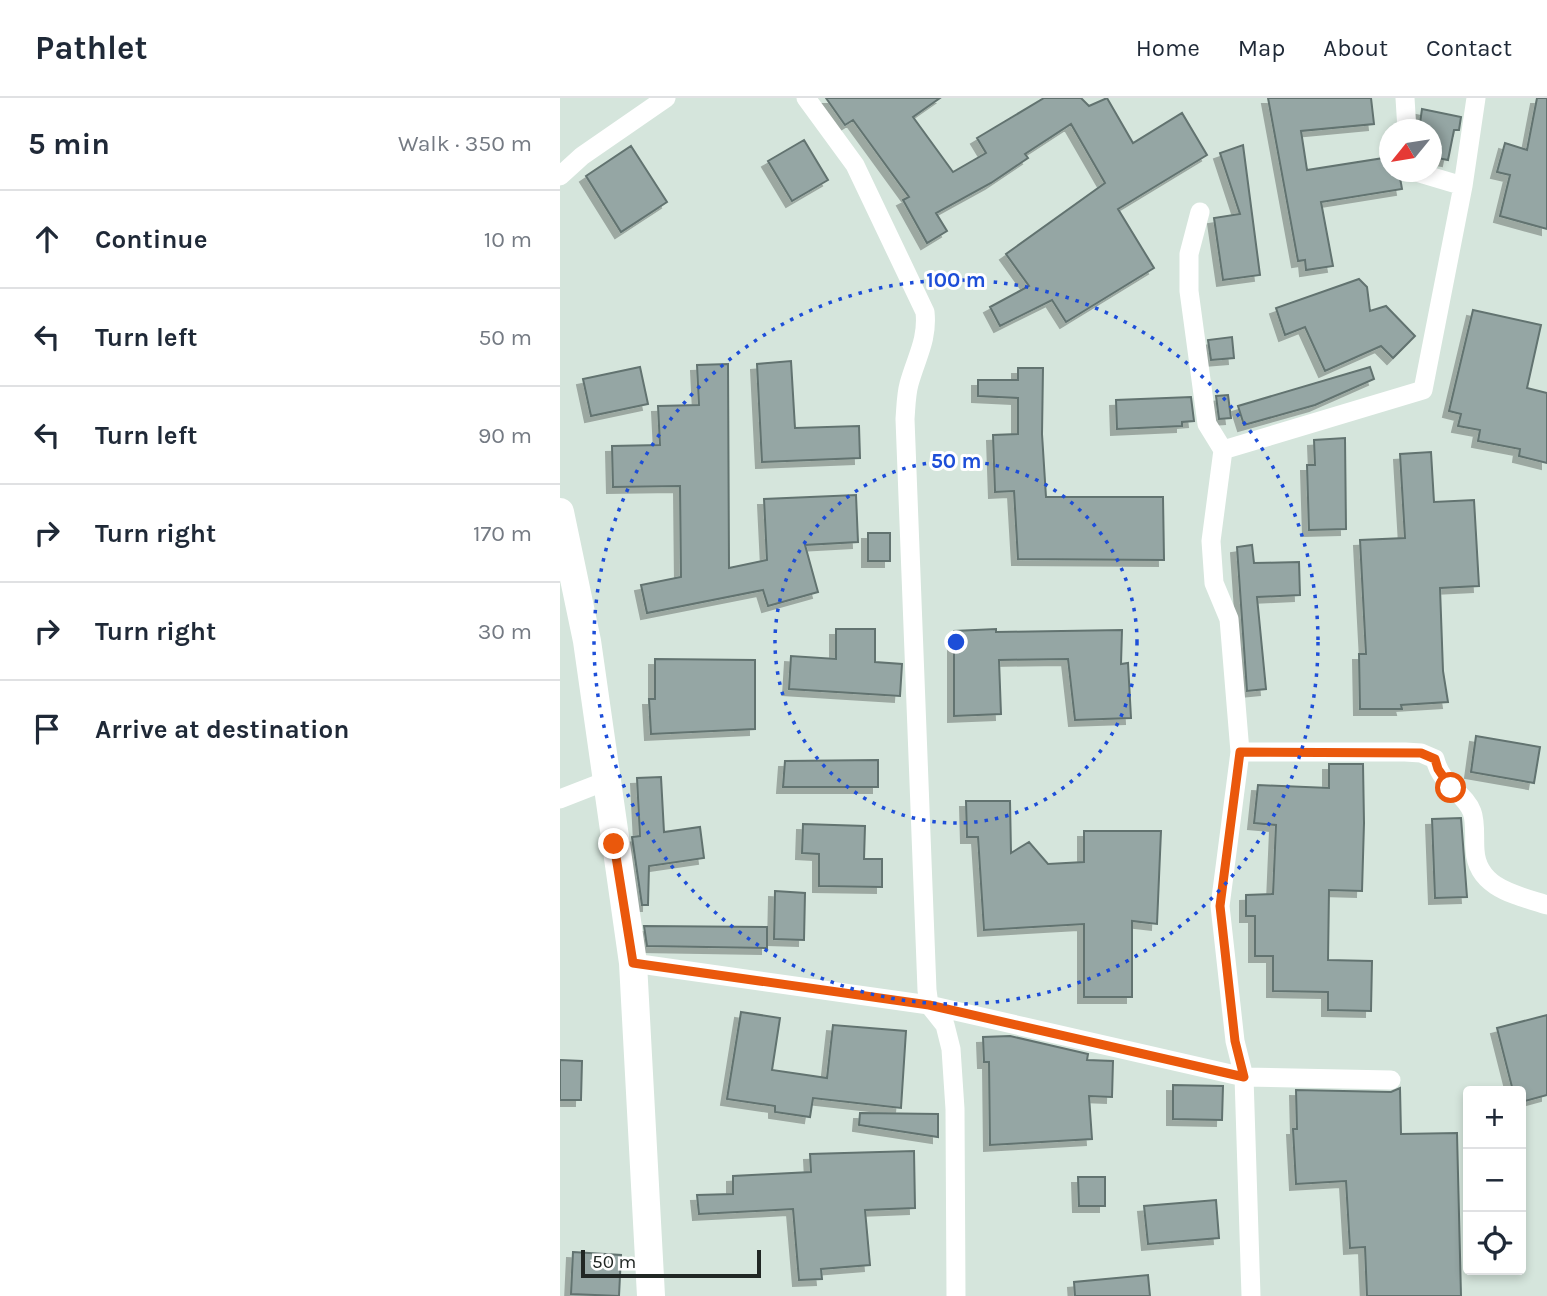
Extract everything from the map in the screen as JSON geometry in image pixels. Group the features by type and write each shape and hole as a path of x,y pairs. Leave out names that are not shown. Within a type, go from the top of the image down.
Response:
{"street":[{"path":"560,176 582,156 666,98"},
{"path":"806,98 855,164 925,312 927,330 922,354 909,383 905,418 929,1005 945,1025 951,1049 955,1109 956,1296"},
{"path":"1405,98 1406,119"},
{"path":"1223,450 1423,390 1463,186 1476,98"},
{"path":"1442,180 1463,186"},
{"path":"1200,212 1189,254 1189,291 1207,424 1223,450 1211,541 1214,583 1229,620 1240,752 1220,906 1235,1041 1244,1077 1251,1296"},
{"path":"560,512 587,641 633,963 651,1296"},
{"path":"1240,752 1405,752 1421,753 1435,759 1438,769 1472,811 1476,862 1482,875 1510,893 1547,905"},
{"path":"560,799 607,781"},
{"path":"633,963 929,1005 1244,1077 1391,1080"}],"building":[{"path":"826,98 940,98 913,117 953,172 986,153 977,138 1044,98 1081,98 1089,106 1107,98 1133,143 1182,113 1207,155 1118,209 1154,268 1066,322 1052,300 1000,326 990,307 1029,286 1006,254 1105,183 1071,124 1025,154 1028,158 991,183 936,213 947,231 927,243 903,200 909,197 853,120 845,125"},
{"path":"1268,98 1371,98 1374,124 1301,131 1307,170 1379,159 1379,182 1401,182 1402,189 1321,202 1333,266 1306,270 1305,260 1298,261"},
{"path":"1537,98 1547,98 1547,229 1500,216 1510,175 1497,172 1505,143 1527,150"},
{"path":"1422,109 1461,117 1459,130 1454,130 1448,160 1442,159 1442,119 1421,119"},
{"path":"804,140 828,180 792,201 768,161"},
{"path":"1243,145 1260,275 1223,280 1214,218 1240,214 1220,153"},
{"path":"631,146 667,202 621,232 586,176"},
{"path":"1359,279 1367,287 1370,311 1386,306 1415,336 1393,358 1381,346 1325,371 1305,327 1285,335 1276,308"},
{"path":"1473,310 1541,325 1527,388 1547,393 1547,463 1519,456 1520,449 1478,441 1480,430 1458,426 1461,414 1449,411"},
{"path":"1232,337 1234,358 1211,360 1208,340"},
{"path":"791,361 795,428 859,426 860,458 762,462 757,364"},
{"path":"728,364 729,568 767,560 764,499 856,495 858,542 805,545 818,592 768,606 763,590 647,613 641,585 681,577 680,486 613,487 612,446 660,445 658,406 699,405 697,365"},
{"path":"640,367 648,404 591,416 583,379"},
{"path":"1370,367 1374,379 1315,405 1244,425 1238,406"},
{"path":"1018,368 1043,368 1042,434 1046,497 1163,497 1164,560 1018,559 1014,491 995,492 993,435 1018,434 1018,398 978,396 978,380 1018,380"},
{"path":"1228,395 1231,418 1219,419 1216,396"},
{"path":"1191,397 1194,421 1182,422 1182,426 1117,429 1116,400"},
{"path":"1345,438 1346,529 1309,530 1307,465 1315,465 1314,440"},
{"path":"1431,452 1434,502 1474,500 1479,586 1440,588 1443,671 1448,702 1401,705 1402,709 1360,709 1359,654 1366,654 1360,540 1405,538 1400,454"},
{"path":"868,533 890,533 890,561 868,561"},
{"path":"1252,545 1254,563 1299,562 1300,595 1257,597 1266,689 1247,691 1237,547"},
{"path":"836,629 875,629 875,662 902,664 900,696 789,689 791,656 836,659"},
{"path":"996,629 996,632 1122,630 1121,664 1128,663 1131,718 1075,720 1068,659 999,660 1001,714 954,716 954,631"},
{"path":"655,659 755,660 755,729 651,734 649,699 655,699"},
{"path":"1476,736 1540,747 1534,783 1471,772"},
{"path":"878,760 878,787 783,787 785,761"},
{"path":"1329,764 1363,764 1364,823 1362,891 1329,890 1328,960 1372,961 1371,1011 1328,1010 1328,992 1273,991 1273,956 1255,956 1255,916 1246,916 1246,895 1273,894 1276,825 1254,823 1258,785 1329,788"},
{"path":"661,777 664,832 700,827 704,858 649,866 648,905 642,905 632,837 640,836 637,778"},
{"path":"966,801 1010,801 1011,853 1029,842 1048,864 1084,862 1084,831 1161,831 1157,924 1132,921 1132,997 1084,997 1084,924 984,930 978,837 967,837"},
{"path":"1461,818 1467,897 1435,898 1432,819"},
{"path":"803,824 865,826 864,859 882,859 882,887 819,886 819,854 802,853"},
{"path":"775,891 805,893 804,940 774,939"},
{"path":"644,926 767,927 767,948 647,946"},
{"path":"741,1012 780,1018 772,1070 827,1078 833,1025 906,1031 901,1108 813,1098 810,1117 775,1112 775,1106 727,1099"},
{"path":"1547,1015 1547,1095 1526,1101 1526,1086 1512,1086 1497,1028"},
{"path":"1010,1036 1088,1054 1087,1060 1113,1061 1112,1097 1089,1096 1092,1139 990,1145 989,1062 984,1062 983,1037"},
{"path":"560,1060 582,1061 581,1100 560,1100"},
{"path":"1173,1085 1223,1086 1222,1120 1173,1119"},
{"path":"1400,1088 1401,1134 1457,1133 1461,1296 1367,1296 1365,1247 1350,1248 1346,1181 1296,1184 1293,1129 1297,1129 1296,1090 1391,1092"},
{"path":"860,1113 938,1114 938,1137 859,1125"},
{"path":"914,1151 915,1208 865,1210 870,1265 821,1269 822,1279 799,1280 793,1209 699,1214 697,1195 733,1194 733,1176 811,1172 810,1154"},
{"path":"1078,1177 1105,1177 1105,1206 1079,1206"},
{"path":"1216,1200 1219,1238 1148,1244 1144,1206"},
{"path":"573,1252 621,1255 619,1296 571,1294"},
{"path":"1148,1275 1150,1296 1075,1296 1074,1282"}],"route":[{"path":"614,844 633,963 929,1005 1244,1077 1235,1041 1233,999 1220,906 1240,752 1421,753 1435,759 1438,769 1451,788"}]}
